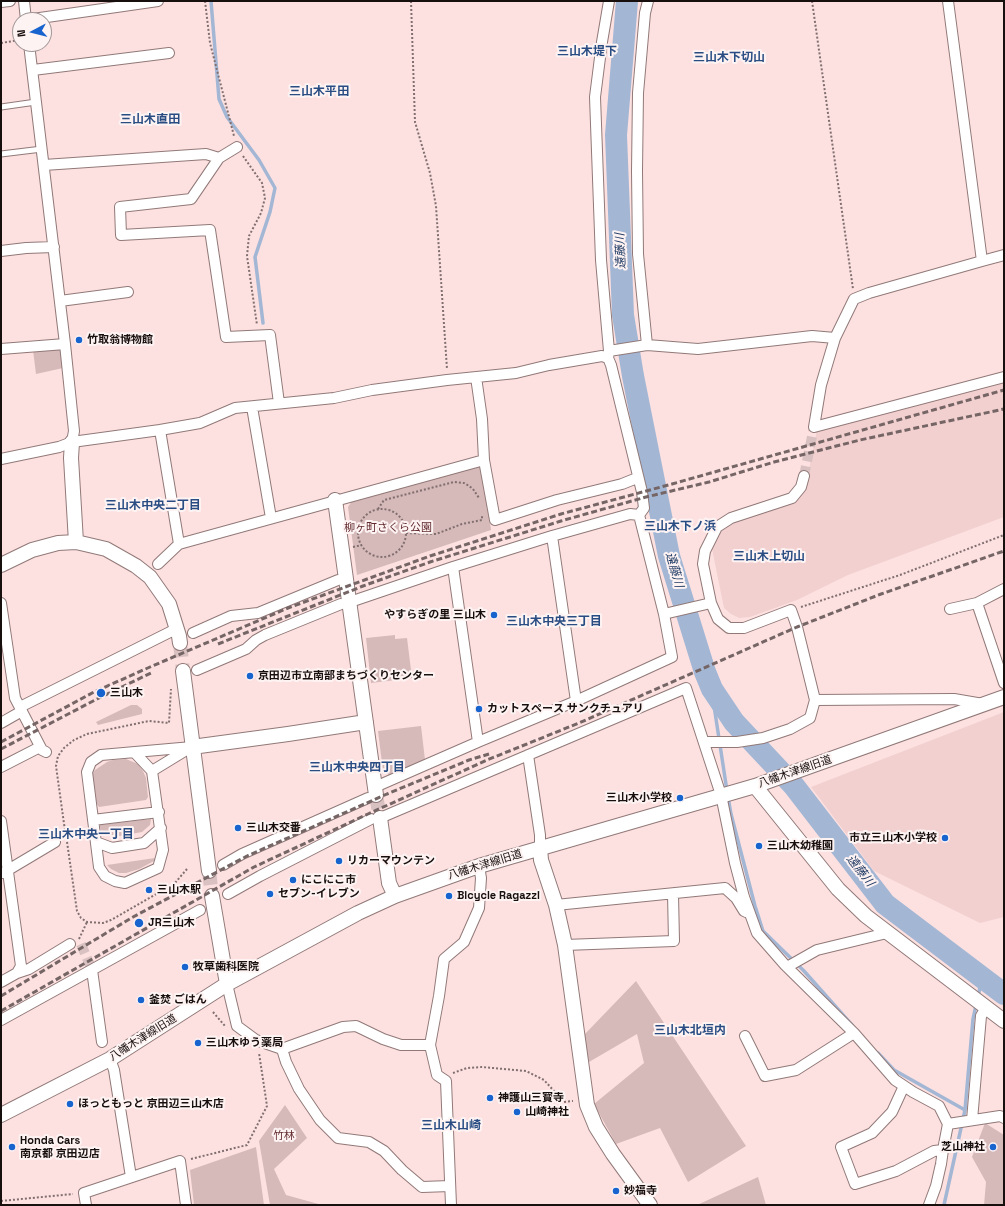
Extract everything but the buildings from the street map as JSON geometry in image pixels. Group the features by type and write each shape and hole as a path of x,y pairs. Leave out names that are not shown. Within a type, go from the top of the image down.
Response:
{"street":[{"path":"1,2 10,1"},
{"path":"24,1 25,12"},
{"path":"52,16 158,1"},
{"path":"223,865 242,854 478,742 576,701 672,657 664,614 640,515 644,508 612,365 601,260 596,97 602,42 609,1"},
{"path":"645,346 638,254 637,172 638,93 645,13 648,1"},
{"path":"948,1 982,261"},
{"path":"30,52 54,247 74,432 71,458 76,542"},
{"path":"33,70 168,53"},
{"path":"237,147 219,158 191,199 120,207 121,235 210,230 226,337 270,335 279,403"},
{"path":"44,164 206,154 219,158"},
{"path":"1,251 54,247"},
{"path":"1004,256 869,293 854,299 835,338 821,385 814,427 1004,377"},
{"path":"60,301 128,292"},
{"path":"1,459 60,447 72,442 200,423 235,408 334,398 372,390 516,373 645,346 698,349 812,336 835,338"},
{"path":"1,349 65,344"},
{"path":"476,377 482,419 484,460 495,520 557,500 622,484 637,478"},
{"path":"252,406 271,518"},
{"path":"160,430 179,544"},
{"path":"158,564 179,544 484,460"},
{"path":"704,742 738,742 762,738 790,728 810,718 815,700 797,627 791,610 744,628 729,628 718,619 711,603 703,564 705,551 717,526 731,518 792,498 801,487 804,476"},
{"path":"336,500 346,603 366,722 373,793"},
{"path":"209,871 192,747 190,671 246,649 264,635 346,603 552,536 630,514 640,515"},
{"path":"552,536 576,701"},
{"path":"1,565 32,550 58,543 76,542 106,548 136,566 149,576 169,604 180,643"},
{"path":"453,567 478,742"},
{"path":"192,633 231,616 258,613 338,580"},
{"path":"950,609 977,603 1004,589"},
{"path":"1,603 15,698 43,749 1,767"},
{"path":"664,614 711,603"},
{"path":"977,603 1004,683"},
{"path":"1,723 21,709 176,629"},
{"path":"228,894 266,873 375,819 686,688 721,795 735,863 757,933 787,967 854,1033 894,1080 939,1106 951,1124"},
{"name":"八幡木津線旧道","path":"1,1115 110,1059 227,984 317,935 395,896 479,866 755,786 1004,697"},
{"path":"815,700 954,699 985,705"},
{"path":"135,753 152,771 159,812 163,850 158,868 125,883 115,881 105,876 99,868 87,772 91,762 101,755 192,747 366,722"},
{"path":"152,771 192,747"},
{"path":"528,755 540,835 541,860 556,905 566,945 587,1105 596,1127 650,1205"},
{"path":"755,786 838,889 866,916 1004,1021"},
{"path":"93,820 159,812"},
{"path":"375,819 389,883 395,896"},
{"path":"1,821 4,872 21,966 17,973"},
{"path":"96,842 112,848 144,844 161,828"},
{"path":"4,872 55,842"},
{"path":"451,1205 446,1081 436,1075 430,1045 444,959 464,942 479,908 482,878 479,866"},
{"path":"556,905 725,888 736,898 744,911 750,913"},
{"path":"566,945 674,941 672,894"},
{"path":"212,896 227,984 237,1026 256,1040 282,1049 343,1028 356,1026 383,1039 401,1045 430,1045"},
{"path":"1,1020 200,910"},
{"path":"787,967 817,950 887,933"},
{"path":"1,982 17,973 30,969 70,944"},
{"path":"92,970 102,1042"},
{"path":"969,1120 981,1016 986,1008"},
{"path":"745,1036 765,1076 796,1070 854,1033"},
{"path":"282,1049 286,1062 299,1088 320,1120 338,1138 369,1142 384,1150 402,1170 422,1187 450,1186"},
{"path":"110,1059 114,1070 131,1177"},
{"path":"904,1086 892,1112 872,1133 841,1147 855,1184 896,1171 934,1151 942,1150"},
{"path":"951,1124 1000,1116 1004,1118"},
{"path":"929,1205 941,1164 942,1150 951,1124"},
{"path":"86,1205 84,1193 180,1162 186,1205"}],"lane":[{"path":"1,107 36,102"},
{"path":"1,154 42,149"}],"path":[{"path":"205,1 210,43 237,147 262,183 265,198 261,213 249,236 246,256 259,335"},
{"path":"411,1 415,122 430,173 436,206 447,380"},
{"path":"812,1 854,299"},
{"path":"1,43 12,41"},
{"path":"378,509 384,500 454,482 464,483 469,486 477,494 479,500"},
{"path":"378,509 386,509 400,516 404,523 406,533 402,546 397,552 382,556 374,555 367,551 359,538 360,523 371,511 378,509"},
{"path":"406,533 436,534 462,524 482,520 482,515 494,514"},
{"path":"791,610 900,575 1004,535"},
{"path":"351,548 362,545"},
{"path":"169,723 170,683"},
{"path":"81,944 79,939 86,922"},
{"path":"213,1012 229,1031"},
{"path":"180,1162 247,1145 267,1106 259,1051"},
{"path":"440,1078 467,1068 497,1068 526,1071 544,1080 564,1102 586,1099"},
{"path":"1,1201 84,1193"}],"shaded area":[{"path":"1004,382 1004,517 848,575 797,600 750,617 739,618 724,608 712,549 719,531 727,524 792,502 807,479 817,430"},
{"path":"1004,712 1004,917 980,923 874,871 811,787"}],"green space":[{"path":"61,348 63,368 36,374 33,350"},
{"name":"柳ヶ町さくら公園","path":"476,465 484,470 491,530 357,575 348,507 352,501"},
{"path":"395,635 395,639 407,638 412,678 371,683 366,638"},
{"path":"131,705 137,705 142,709 142,714 98,725 96,722"},
{"path":"421,726 425,760 389,775 383,771 378,731"},
{"path":"126,759 138,764 143,771 146,778 148,797 146,800 99,807 96,803 92,774 95,770 107,762"},
{"path":"151,819 150,825 142,832 120,836 105,834 99,825"},
{"path":"155,858 154,861 139,869 126,873 119,873 107,865"},
{"path":"636,981 746,1146 688,1182 660,1128 616,1144 594,1104 644,1063 637,1034 589,1062 584,1035"},
{"name":"竹林","path":"285,1105 307,1138 274,1169 286,1195 322,1205 270,1205 259,1141"},
{"path":"985,1123 1004,1135 1004,1205 984,1205 986,1182 972,1157"},
{"path":"256,1147 264,1205 194,1205 190,1170"},
{"path":"758,1177 766,1205 697,1205"}],"waterway":[{"path":"211,1 219,99 227,117 259,160 275,188 270,212 255,257 263,323"},
{"name":"遠藤川","path":"627,1 616,135 623,315 633,376 669,556 705,672 712,689 734,722 794,786 885,904 1004,994"},
{"path":"711,686 727,791"},
{"path":"728,797 755,906 763,931 804,971 852,1025"},
{"path":"978,997 982,977"},
{"path":"944,1205 965,1110 973,1019 976,1005"},
{"path":"878,1053 894,1070 965,1110"}],"tunnel":[{"path":"804,476 814,427"},
{"path":"180,643 183,671"},
{"path":"376,795 380,818"},
{"path":"209,871 212,896"},
{"path":"81,944 92,970"}],"railway":[{"path":"1,742 94,692 150,667 288,608 430,556 561,514 1004,390"},
{"path":"218,644 363,586 430,562 561,521 646,497 709,482 774,462 860,440 1004,409"},
{"path":"1,1011 254,867 368,814 487,760 579,723 797,627 881,594 1004,551"},
{"path":"1,749 97,699 153,672"},
{"path":"1,996 133,917 247,856 387,794 469,760 489,754"}],"place":[{"name":"竹取翁博物館","path":"79,340"},
{"name":"やすらぎの里 三山木","path":"494,615"},
{"name":"京田辺市立南部まちづくりセンター","path":"250,676"},
{"name":"三山木","path":"101,693"},
{"name":"カットスペース サンクチュアリ","path":"479,709"},
{"name":"三山木小学校","path":"680,798"},
{"name":"三山木交番","path":"238,828"},
{"name":"市立三山木小学校","path":"945,838"},
{"name":"三山木幼稚園","path":"759,846"},
{"name":"リカーマウンテン","path":"339,861"},
{"name":"にこにこ市","path":"293,880"},
{"name":"三山木駅","path":"149,890"},
{"name":"セブン-イレブン","path":"270,894"},
{"name":"Bicycle Ragazzi","path":"449,896"},
{"name":"JR三山木","path":"139,923"},
{"name":"牧草歯科医院","path":"185,967"},
{"name":"釜焚 ごはん","path":"141,1000"},
{"name":"三山木ゆう薬局","path":"198,1043"},
{"name":"神護山三寳寺","path":"490,1098"},
{"name":"ほっともっと 京田辺三山木店","path":"70,1104"},
{"name":"山崎神社","path":"517,1112"},
{"name":"Honda Cars 南京都 京田辺店","path":"12,1147"},
{"name":"芝山神社","path":"993,1147"},
{"name":"妙福寺","path":"616,1191"}],"district":[{"name":"三山木堤下","path":"587,52"},
{"name":"三山木下切山","path":"729,58"},
{"name":"三山木平田","path":"319,92"},
{"name":"三山木直田","path":"150,120"},
{"name":"三山木中央二丁目","path":"153,506"},
{"name":"三山木下ノ浜","path":"680,527"},
{"name":"三山木上切山","path":"769,557"},
{"name":"三山木中央三丁目","path":"554,622"},
{"name":"三山木中央四丁目","path":"357,768"},
{"name":"三山木中央一丁目","path":"86,835"},
{"name":"三山木北垣内","path":"690,1031"},
{"name":"三山木山崎","path":"451,1126"}]}
